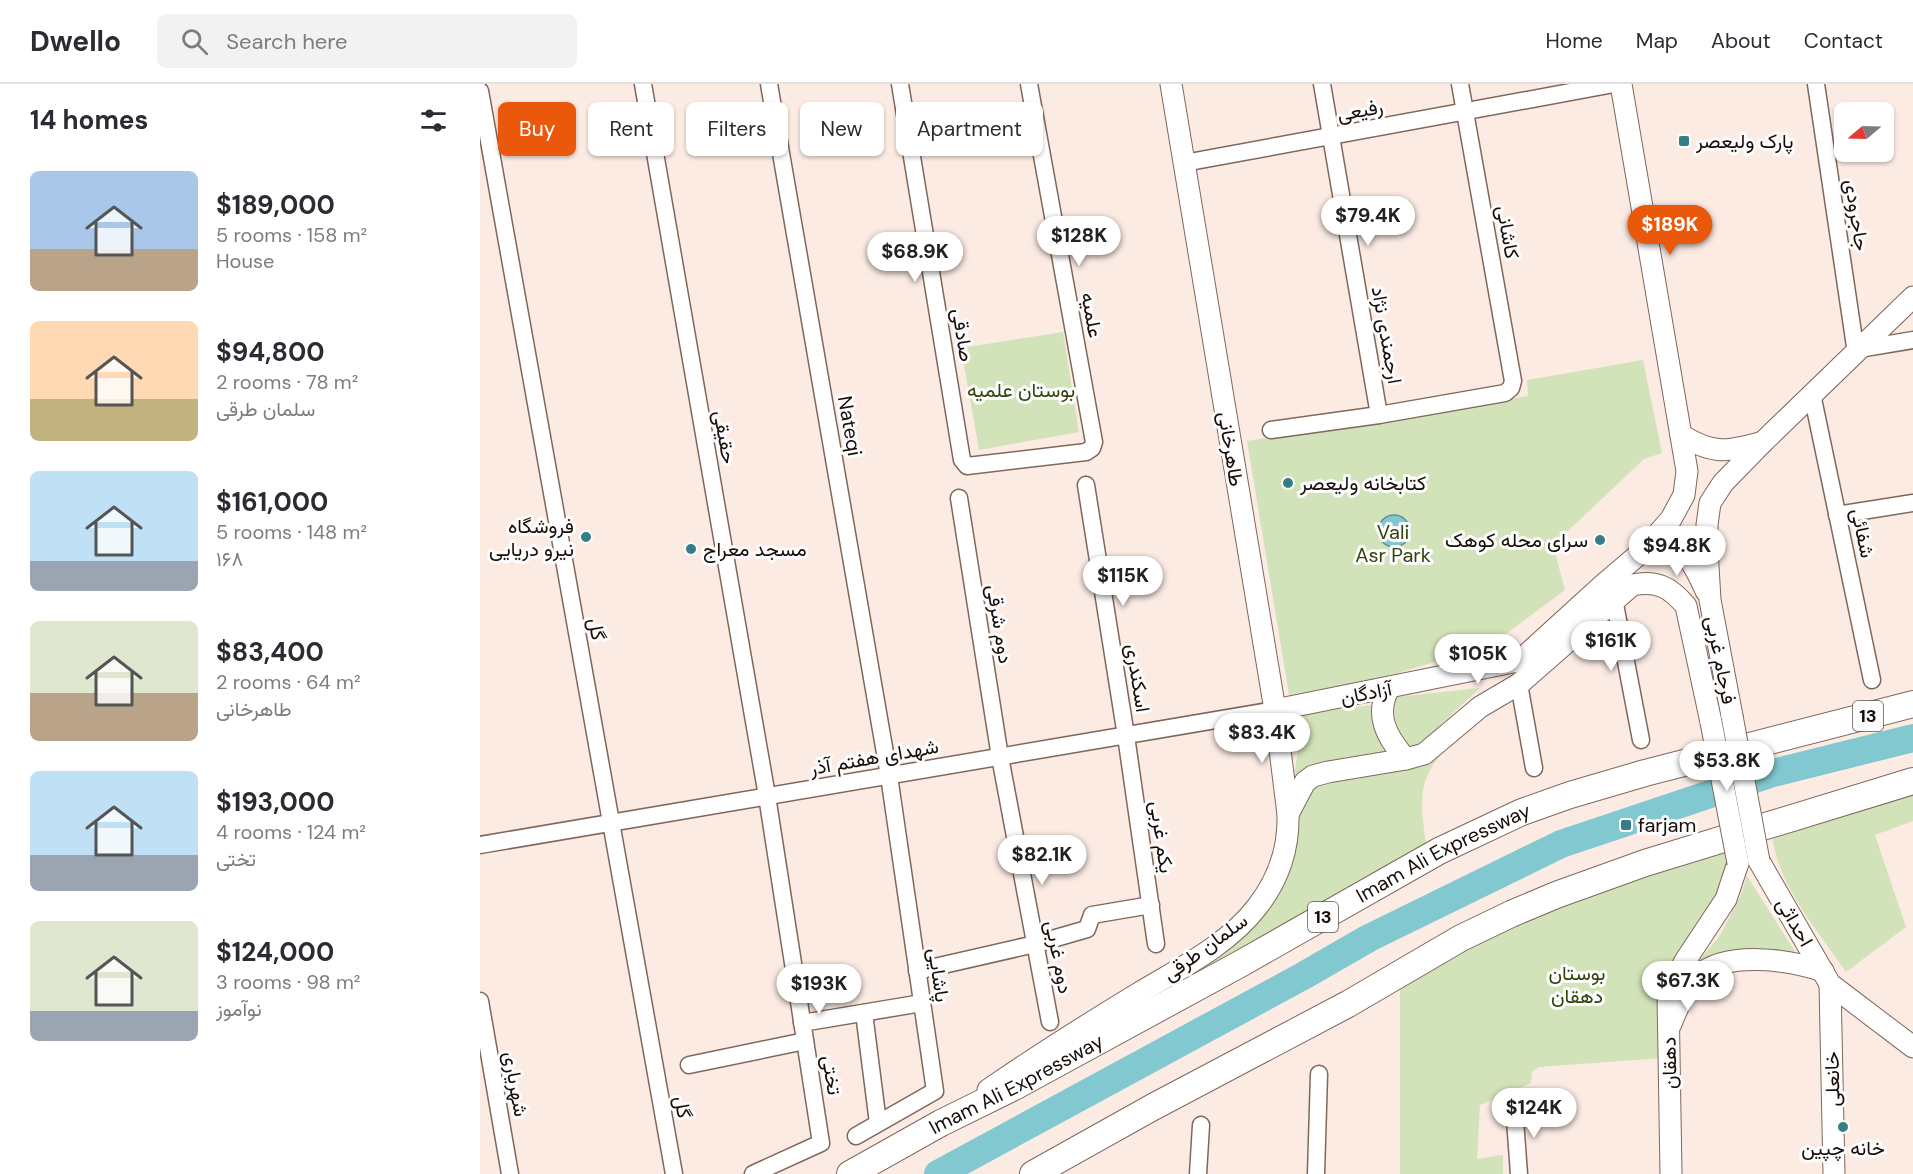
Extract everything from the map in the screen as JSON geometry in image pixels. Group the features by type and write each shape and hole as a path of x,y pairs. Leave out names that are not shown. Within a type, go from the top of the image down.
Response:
{"highway":[{"name":"Imam Ali Expressway","path":"850,1174 1240,964 1439,851 1522,812 1645,773 1913,704"},
{"path":"1033,1174 1153,1107 1348,1004 1461,938 1511,914 1645,863 1913,781"}],"main road":[{"name":"طاهرخانی","path":"1171,84 1275,710 1288,814"},
{"name":"آزادگان","path":"1275,710 1500,667 1526,656 1644,550 1671,519 1684,495 1687,471 1621,84"},
{"name":"فرجام غربی","path":"1749,862 1732,716 1710,600 1707,525 1710,503 1723,483 1763,442 1913,297"},
{"path":"1681,435 1696,444 1717,451 1740,449 1763,442"},
{"path":"1644,550 1663,545 1676,548 1689,559 1710,600"},
{"name":"سلمان طرقی","path":"941,1124 1024,1065 1177,970 1231,933 1256,909 1275,880 1282,865 1288,830 1288,814 1305,782 1313,776 1424,754 1480,707 1519,684 1632,585 1647,582 1659,585 1676,594"},
{"name":"فرجام غربی","path":"1676,594 1686,606 1692,626 1711,722 1749,862"},
{"path":"1389,688 1382,700 1385,726 1393,744 1406,759"},
{"name":"احداثی","path":"1749,862 1827,977"},
{"name":"دهقان","path":"1671,1174 1668,994 1673,981 1749,862"},
{"path":"1668,1030 1677,1009 1698,976 1713,967 1728,963 1765,960 1801,963 1827,977 1913,1047"},
{"name":"خانعلی","path":"1827,977 1834,1174"}],"street":[{"name":"حقیقی","path":"643,84 767,796"},
{"name":"Nateqi","path":"769,84 889,776"},
{"name":"صادقی","path":"900,84 962,460 967,466 1086,452 1092,448"},
{"name":"علمیه","path":"1029,84 1094,442 1092,448"},
{"name":"ارجمندی نژاد","path":"1322,84 1379,415"},
{"name":"کاشانی","path":"1379,415 1505,393 1514,381 1460,84"},
{"name":"رفیعی","path":"1184,163 1614,84"},
{"name":"جاجرودی","path":"1816,84 1858,351"},
{"name":"گل","path":"480,91 674,1174"},
{"path":"1858,351 1913,340"},
{"name":"شفائی","path":"1812,394 1872,680"},
{"path":"1271,430 1379,415"},
{"name":"اسکندری","path":"1086,485 1126,736"},
{"name":"دوم شرقی","path":"958,498 1000,757"},
{"path":"1837,515 1913,502"},
{"path":"1614,599 1641,740"},
{"path":"1519,684 1534,768"},
{"name":"شهدای هفتم آذر","path":"480,845 1275,710"},
{"name":"یکم غربی","path":"1126,736 1156,944"},
{"name":"دوم غربی","path":"1000,757 1050,1023"},
{"name":"پاشایی","path":"856,1136 935,1091 889,776"},
{"name":"تختی","path":"753,1174 821,1143 767,796"},
{"path":"917,971 1035,944 1087,929 1092,915 1151,905"},
{"name":"شهریاری","path":"480,1001 510,1174"},
{"path":"802,1023 922,1003"},
{"path":"864,1013 878,1123"},
{"path":"689,1065 805,1041"},
{"path":"1316,1174 1319,1074"},
{"path":"1514,1106 1519,1174"},
{"path":"1198,1174 1201,1125"}],"green space":[{"name":"بوستان علمیه","path":"1063,332 1079,432 979,450 961,348"},
{"name":"Vali Asr Park","path":"1643,360 1662,453 1644,459 1553,545 1565,590 1491,645 1378,679 1289,695 1247,441 1528,396 1527,380"},
{"path":"1480,688 1440,725 1425,744 1414,749 1399,732 1395,720 1396,697"},
{"path":"1371,705 1387,755 1291,793 1300,740 1298,714"},
{"path":"1448,745 1429,772 1423,789 1422,814 1426,845 1088,1035 1268,907 1284,886 1292,863 1299,826 1299,803 1312,783"},
{"path":"1913,794 1913,821 1875,835 1906,927 1846,972 1791,891 1782,873 1772,836 1819,824"},
{"name":"بوستان دهقان","path":"1726,851 1729,869 1720,894 1667,974 1658,993 1662,1058 1539,1067 1532,1072 1531,1083 1480,1105 1477,1159 1503,1155 1503,1174 1400,1174 1400,987 1480,940 1548,909 1637,877"},
{"path":"1747,876 1796,953 1737,951 1686,975 1719,937 1740,897"}],"water":[{"path":"1394,515 1405,520 1410,531 1405,542 1394,547 1383,542 1378,531 1383,520"}],"waterway":[{"path":"938,1174 1369,938 1561,844 1773,773 1913,738"}],"place":[{"name":"پارک ولیعصر","path":"1684,141"},
{"name":"کتابخانه ولیعصر","path":"1288,483"},
{"name":"فروشگاه نیرو دریایی","path":"586,537"},
{"name":"سرای محله کوهک","path":"1600,540"},
{"name":"مسجد معراج","path":"691,549"},
{"name":"farjam","path":"1626,825"},
{"name":"خانه چپین","path":"1843,1127"}]}
